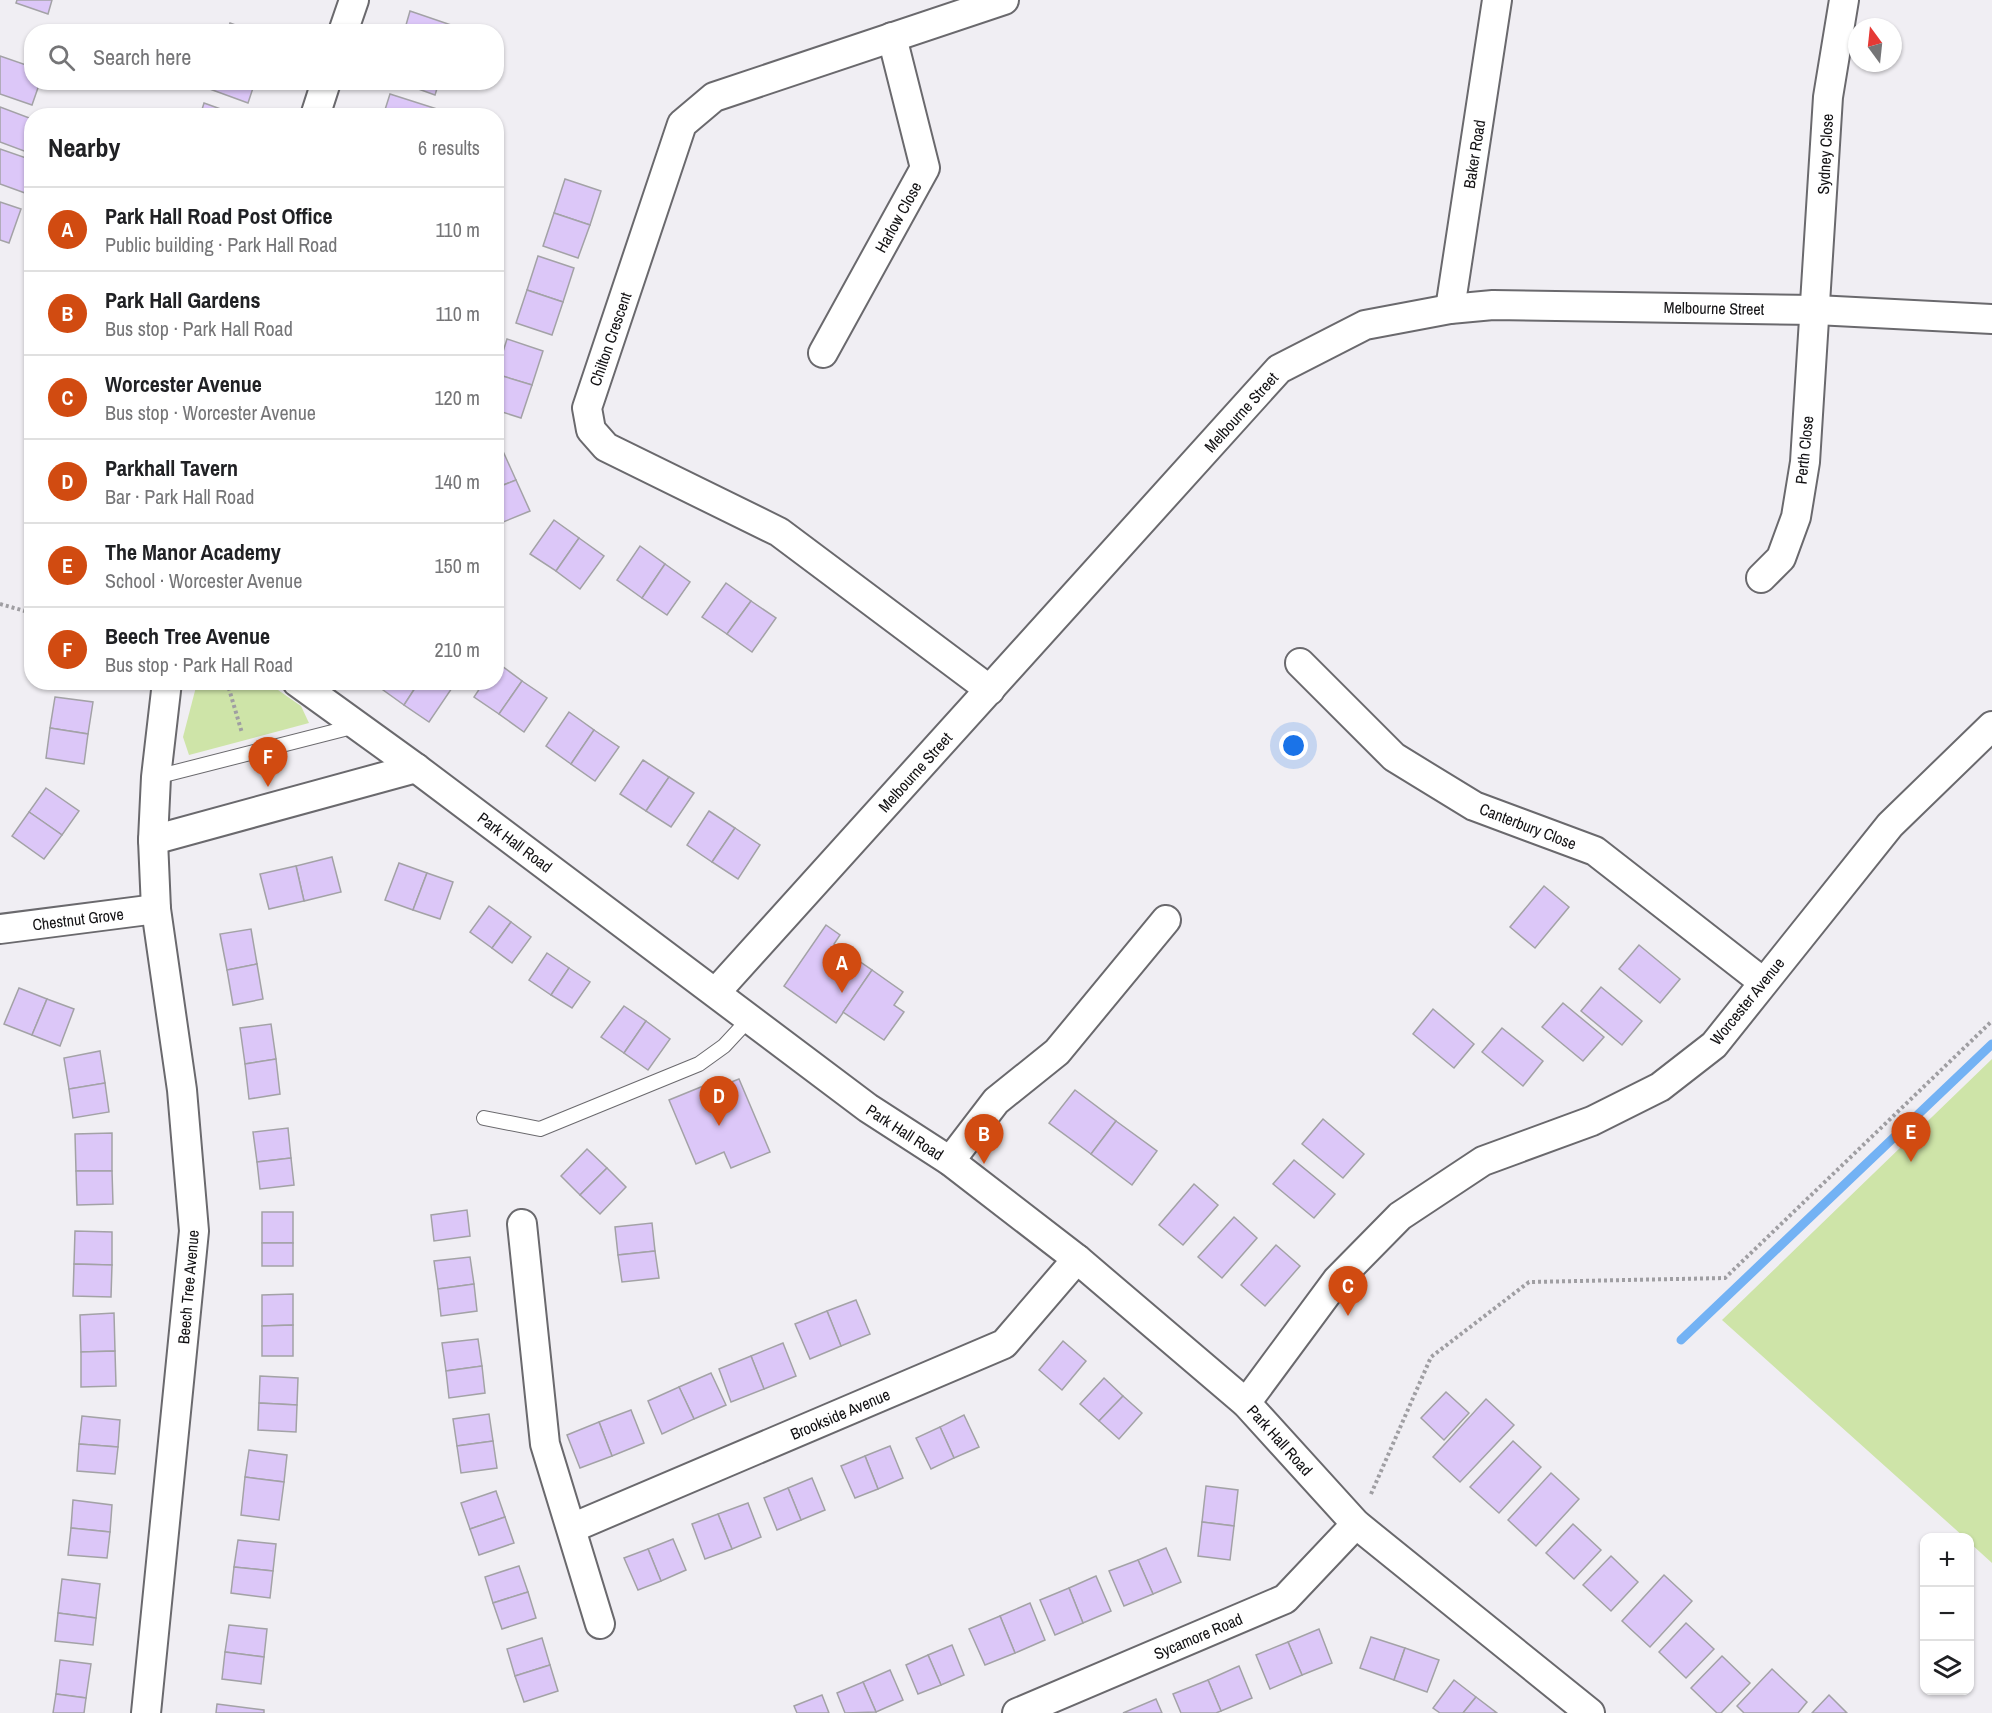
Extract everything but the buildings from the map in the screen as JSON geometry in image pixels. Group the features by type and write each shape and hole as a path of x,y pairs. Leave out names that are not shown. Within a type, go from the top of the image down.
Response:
{"street":[{"path":"346,24 354,0"},
{"name":"Chilton Crescent","path":"990,690 779,532 606,447 591,430 587,408 682,124 714,97 1004,0"},
{"name":"Baker Road","path":"1450,309 1497,0"},
{"name":"Sydney Close","path":"1816,310 1828,98 1844,0"},
{"name":"Harlow Close","path":"823,353 925,168 892,37"},
{"path":"318,108 323,90"},
{"name":"Melbourne Street","path":"716,992 1280,369 1365,325 1450,309 1493,305 1816,310 1992,319"},
{"name":"Perth Close","path":"1761,578 1781,558 1796,518 1805,462 1816,310"},
{"name":"Canterbury Close","path":"1300,663 1394,757 1474,806 1595,851 1763,982"},
{"name":"Beech Tree Avenue","path":"146,1713 194,1231 182,1090 156,909 153,840 156,777 166,690"},
{"name":"Park Hall Road","path":"308,690 417,768 868,1108 950,1161 1077,1259 1246,1403 1356,1524 1590,1713"},
{"name":"Worcester Avenue","path":"1246,1403 1337,1280 1400,1216 1483,1161 1592,1121 1660,1087 1714,1045 1890,825 1992,726"},
{"path":"153,840 417,768"},
{"name":"Chestnut Grove","path":"0,929 156,909"},
{"path":"950,1161 996,1101 1057,1052 1166,920"},
{"path":"522,1224 546,1444 600,1624"},
{"name":"Brookside Avenue","path":"572,1528 1004,1344 1077,1259"},
{"name":"Sycamore Road","path":"1017,1713 1285,1599 1356,1524"}],"lane":[{"path":"156,777 358,725"},
{"path":"484,1118 540,1129 699,1064 724,1046 750,1018"}],"path":[{"path":"0,604 24,611"},
{"path":"229,690 248,754"},
{"path":"1356,1524 1379,1479 1431,1357 1529,1282 1725,1278 1992,1021"}],"green space":[{"path":"195,690 278,690 301,706 309,723 189,755 183,737"},
{"path":"1992,1059 1992,1563 1974,1547 1974,1533 1960,1533 1722,1320"}],"waterway":[{"path":"1681,1340 1992,1044"}],"place":[{"name":"Beech Tree Avenue","path":"268,787"},
{"name":"Park Hall Road Post Office","path":"842,993"},
{"name":"Parkhall Tavern","path":"719,1126"},
{"name":"The Manor Academy","path":"1911,1162"},
{"name":"Park Hall Gardens","path":"984,1164"},
{"name":"Worcester Avenue","path":"1348,1316"}]}
